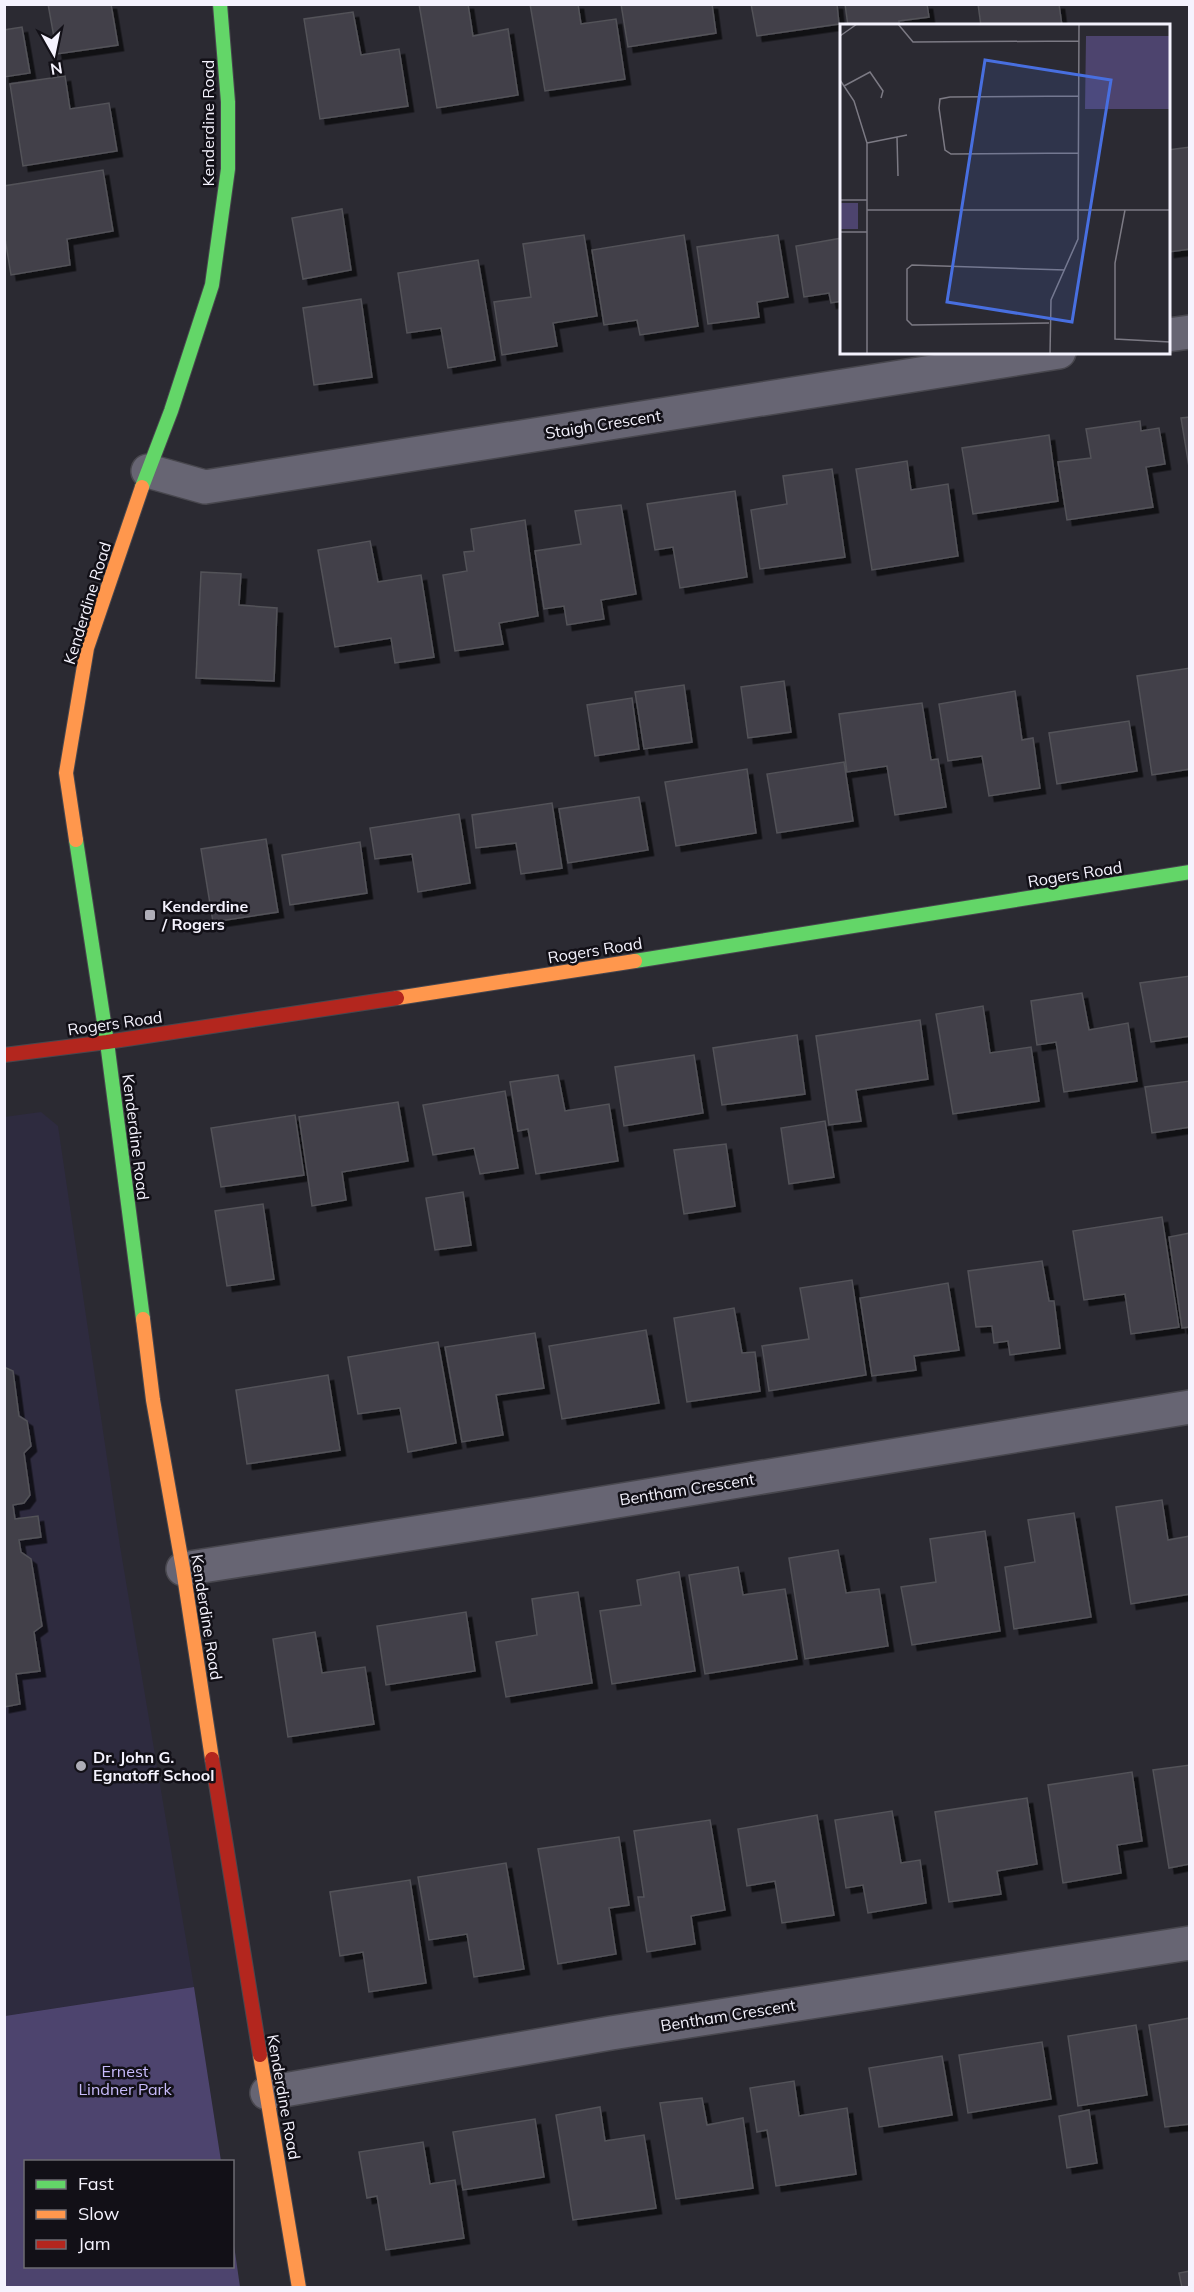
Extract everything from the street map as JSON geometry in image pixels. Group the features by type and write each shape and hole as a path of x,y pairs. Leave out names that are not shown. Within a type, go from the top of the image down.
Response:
{"street":[{"name":"Kenderdine Road","path":"220,4 228,102 228,169 212,285 171,411 127,527 87,648 66,773 107,1042 153,1400 183,1569 236,1910 299,2288"},
{"path":"1170,335 1190,332"},
{"name":"Staigh Crescent","path":"148,471 205,487 1046,354"},
{"name":"Rogers Road","path":"4,1055 107,1042 1190,872"},
{"name":"Bentham Crescent","path":"183,1569 531,1515 1190,1407"},
{"name":"Bentham Crescent","path":"267,2093 611,2033 1190,1943"}],"shaded area":[{"name":"Dr. John G. Egnatoff School","path":"41,1112 58,1126 120,1546 194,1987 5,2016 4,1117"}],"green space":[{"name":"Ernest Lindner Park","path":"194,1987 221,2160 24,2160 24,2268 234,2268 234,2245 240,2287 5,2287 5,2016"}],"building":[{"path":"48,4 111,4 118,45 57,54"},
{"path":"419,4 468,4 473,36 508,29 518,95 437,108"},
{"path":"530,4 578,4 581,24 616,19 625,79 545,91"},
{"path":"621,4 712,4 716,33 628,47"},
{"path":"751,4 837,4 839,24 757,36"},
{"path":"845,4 927,4 929,17 899,21 899,24 848,24"},
{"path":"978,4 1059,4 1062,24 981,24"},
{"path":"353,12 361,55 399,49 408,106 320,119 304,19"},
{"path":"22,27 30,73 4,77 4,30"},
{"path":"65,76 70,109 109,103 117,151 23,166 10,84"},
{"path":"1190,147 1190,249 1170,252 1170,150"},
{"path":"103,170 113,231 67,239 70,265 11,275 4,232 4,186"},
{"path":"342,209 351,270 303,279 292,218"},
{"path":"584,235 597,316 553,323 557,346 502,355 494,302 531,297 523,244"},
{"path":"684,235 698,326 640,335 637,320 604,325 592,250"},
{"path":"778,235 788,297 757,302 759,317 708,324 697,247"},
{"path":"840,238 840,301 831,303 829,293 804,297 796,246"},
{"path":"478,260 495,360 448,368 441,328 407,333 398,273"},
{"path":"361,299 372,377 314,385 303,308"},
{"path":"1190,417 1190,473 1181,418"},
{"path":"1140,421 1141,431 1159,428 1165,464 1146,467 1153,507 1067,520 1058,462 1091,458 1086,429"},
{"path":"1049,435 1058,501 973,514 962,448"},
{"path":"907,461 911,490 948,484 958,556 872,570 856,469"},
{"path":"832,469 845,557 760,569 751,510 787,504 783,476"},
{"path":"735,491 747,577 680,588 673,547 655,550 647,504"},
{"path":"621,505 636,594 601,600 604,619 567,625 564,606 544,609 535,551 581,544 575,511"},
{"path":"525,520 538,616 499,623 503,644 455,651 443,575 467,571 464,552 474,551 471,529"},
{"path":"370,541 378,582 421,575 434,657 395,663 391,638 335,647 318,550"},
{"path":"201,572 241,574 239,605 277,608 274,681 196,678"},
{"path":"1190,668 1190,769 1152,775 1137,676"},
{"path":"784,681 791,732 748,738 741,687"},
{"path":"684,685 692,742 644,749 635,692"},
{"path":"1015,691 1022,740 1033,738 1040,788 989,796 982,756 948,761 939,704"},
{"path":"632,698 639,749 595,756 587,705"},
{"path":"922,703 931,760 938,759 946,807 895,815 887,766 847,772 839,714"},
{"path":"1129,721 1137,771 1057,784 1049,733"},
{"path":"844,762 853,821 777,833 767,774"},
{"path":"747,769 756,833 676,846 665,782"},
{"path":"639,797 648,850 568,863 559,809"},
{"path":"552,803 562,868 521,874 516,843 476,848 472,815"},
{"path":"459,814 470,883 418,892 412,854 375,859 370,828"},
{"path":"266,839 278,912 213,922 201,849"},
{"path":"360,842 367,893 290,905 282,855"},
{"path":"1190,976 1190,1036 1151,1042 1140,983"},
{"path":"1082,993 1089,1030 1128,1023 1137,1081 1064,1092 1056,1042 1037,1045 1031,1001"},
{"path":"983,1006 990,1053 1031,1047 1039,1101 953,1114 936,1014"},
{"path":"920,1020 928,1079 856,1090 861,1121 829,1125 816,1036"},
{"path":"797,1035 805,1094 722,1105 713,1048"},
{"path":"694,1055 703,1113 624,1126 615,1067"},
{"path":"558,1075 565,1111 609,1104 618,1161 536,1174 528,1129 518,1131 510,1082"},
{"path":"1190,1081 1190,1127 1152,1133 1145,1087"},
{"path":"505,1091 518,1168 480,1174 474,1148 433,1155 423,1105"},
{"path":"398,1102 408,1161 342,1172 346,1200 312,1206 299,1117"},
{"path":"295,1115 304,1175 221,1187 211,1128"},
{"path":"825,1121 834,1177 789,1184 781,1128"},
{"path":"726,1144 735,1206 684,1214 674,1150"},
{"path":"463,1192 471,1245 435,1250 426,1198"},
{"path":"263,1204 274,1279 227,1286 215,1211"},
{"path":"1162,1217 1179,1327 1131,1334 1125,1294 1084,1300 1073,1231"},
{"path":"1190,1233 1190,1327 1182,1328 1169,1237"},
{"path":"1042,1261 1049,1301 1054,1301 1060,1348 1010,1355 1008,1341 994,1343 992,1326 976,1327 968,1271"},
{"path":"852,1280 866,1375 769,1391 762,1346 809,1339 800,1288"},
{"path":"948,1283 959,1350 914,1356 916,1370 872,1376 860,1298"},
{"path":"734,1308 742,1353 755,1352 760,1391 687,1402 674,1318"},
{"path":"646,1330 659,1403 562,1419 549,1346"},
{"path":"535,1333 544,1388 496,1395 503,1435 462,1442 445,1347"},
{"path":"438,1342 456,1443 408,1452 400,1408 358,1414 348,1357"},
{"path":"4,1367 13,1371 19,1416 27,1421 31,1446 24,1453 30,1495 24,1503 13,1505 15,1519 38,1516 41,1537 19,1540 21,1552 31,1559 42,1626 34,1632 40,1671 16,1674 20,1704 4,1707"},
{"path":"328,1375 340,1450 247,1464 236,1390"},
{"path":"1162,1500 1168,1540 1190,1536 1190,1594 1131,1604 1116,1507"},
{"path":"1074,1513 1091,1617 1014,1629 1005,1567 1035,1562 1028,1520"},
{"path":"985,1531 1000,1631 912,1645 901,1587 936,1582 930,1539"},
{"path":"838,1550 846,1593 879,1589 888,1646 805,1659 789,1558"},
{"path":"738,1567 743,1595 785,1589 797,1659 705,1674 689,1575"},
{"path":"679,1572 695,1671 612,1684 600,1611 641,1605 637,1580"},
{"path":"578,1592 592,1683 506,1697 496,1642 537,1635 532,1599"},
{"path":"466,1612 475,1671 386,1685 377,1626"},
{"path":"315,1632 322,1673 365,1667 374,1724 288,1737 273,1639"},
{"path":"1190,1765 1190,1864 1169,1868 1153,1770"},
{"path":"1132,1772 1142,1841 1117,1845 1121,1873 1063,1883 1048,1785"},
{"path":"1027,1798 1037,1864 997,1871 1001,1894 949,1902 935,1812"},
{"path":"892,1811 901,1863 920,1860 926,1903 868,1913 863,1885 846,1888 835,1820"},
{"path":"817,1815 834,1915 782,1923 775,1881 747,1886 738,1829"},
{"path":"710,1820 725,1910 691,1916 695,1944 647,1952 638,1897 644,1897 634,1831"},
{"path":"619,1837 629,1905 609,1908 616,1954 558,1964 538,1849"},
{"path":"506,1863 524,1969 474,1977 467,1934 429,1940 418,1877"},
{"path":"410,1880 426,1983 369,1992 363,1952 340,1956 330,1892"},
{"path":"1190,2018 1190,2124 1165,2127 1149,2025"},
{"path":"1136,2025 1147,2095 1078,2106 1068,2036"},
{"path":"1042,2042 1051,2099 968,2113 959,2055"},
{"path":"942,2056 952,2115 879,2127 869,2068"},
{"path":"794,2081 799,2116 847,2108 856,2174 776,2186 767,2130 757,2132 750,2088"},
{"path":"702,2098 707,2125 743,2118 753,2188 676,2199 660,2103"},
{"path":"600,2107 605,2141 644,2135 656,2208 573,2220 556,2115"},
{"path":"1089,2110 1097,2163 1067,2168 1059,2116"},
{"path":"535,2119 544,2177 463,2190 453,2132"},
{"path":"423,2142 430,2184 455,2180 464,2238 386,2250 377,2196 367,2198 359,2152"},
{"path":"1190,2271 1190,2288 1182,2288 1179,2273"}],"traffic: fast":[{"path":"142,487 171,411 212,285 228,169 228,102 220,4"},
{"path":"76,840 107,1042 143,1319"},
{"path":"635,961 1190,872"}],"traffic: slow":[{"path":"76,840 66,773 87,648 142,487"},
{"path":"397,998 635,961"},
{"path":"143,1319 153,1400 183,1569 212,1759"},
{"path":"260,2055 299,2288"}],"traffic: jam":[{"path":"4,1055 107,1042 397,998"},
{"path":"212,1759 260,2055"}],"place":[{"name":"Kenderdine / Rogers","path":"150,915"},
{"name":"Dr. John G. Egnatoff School","path":"81,1766"}]}
